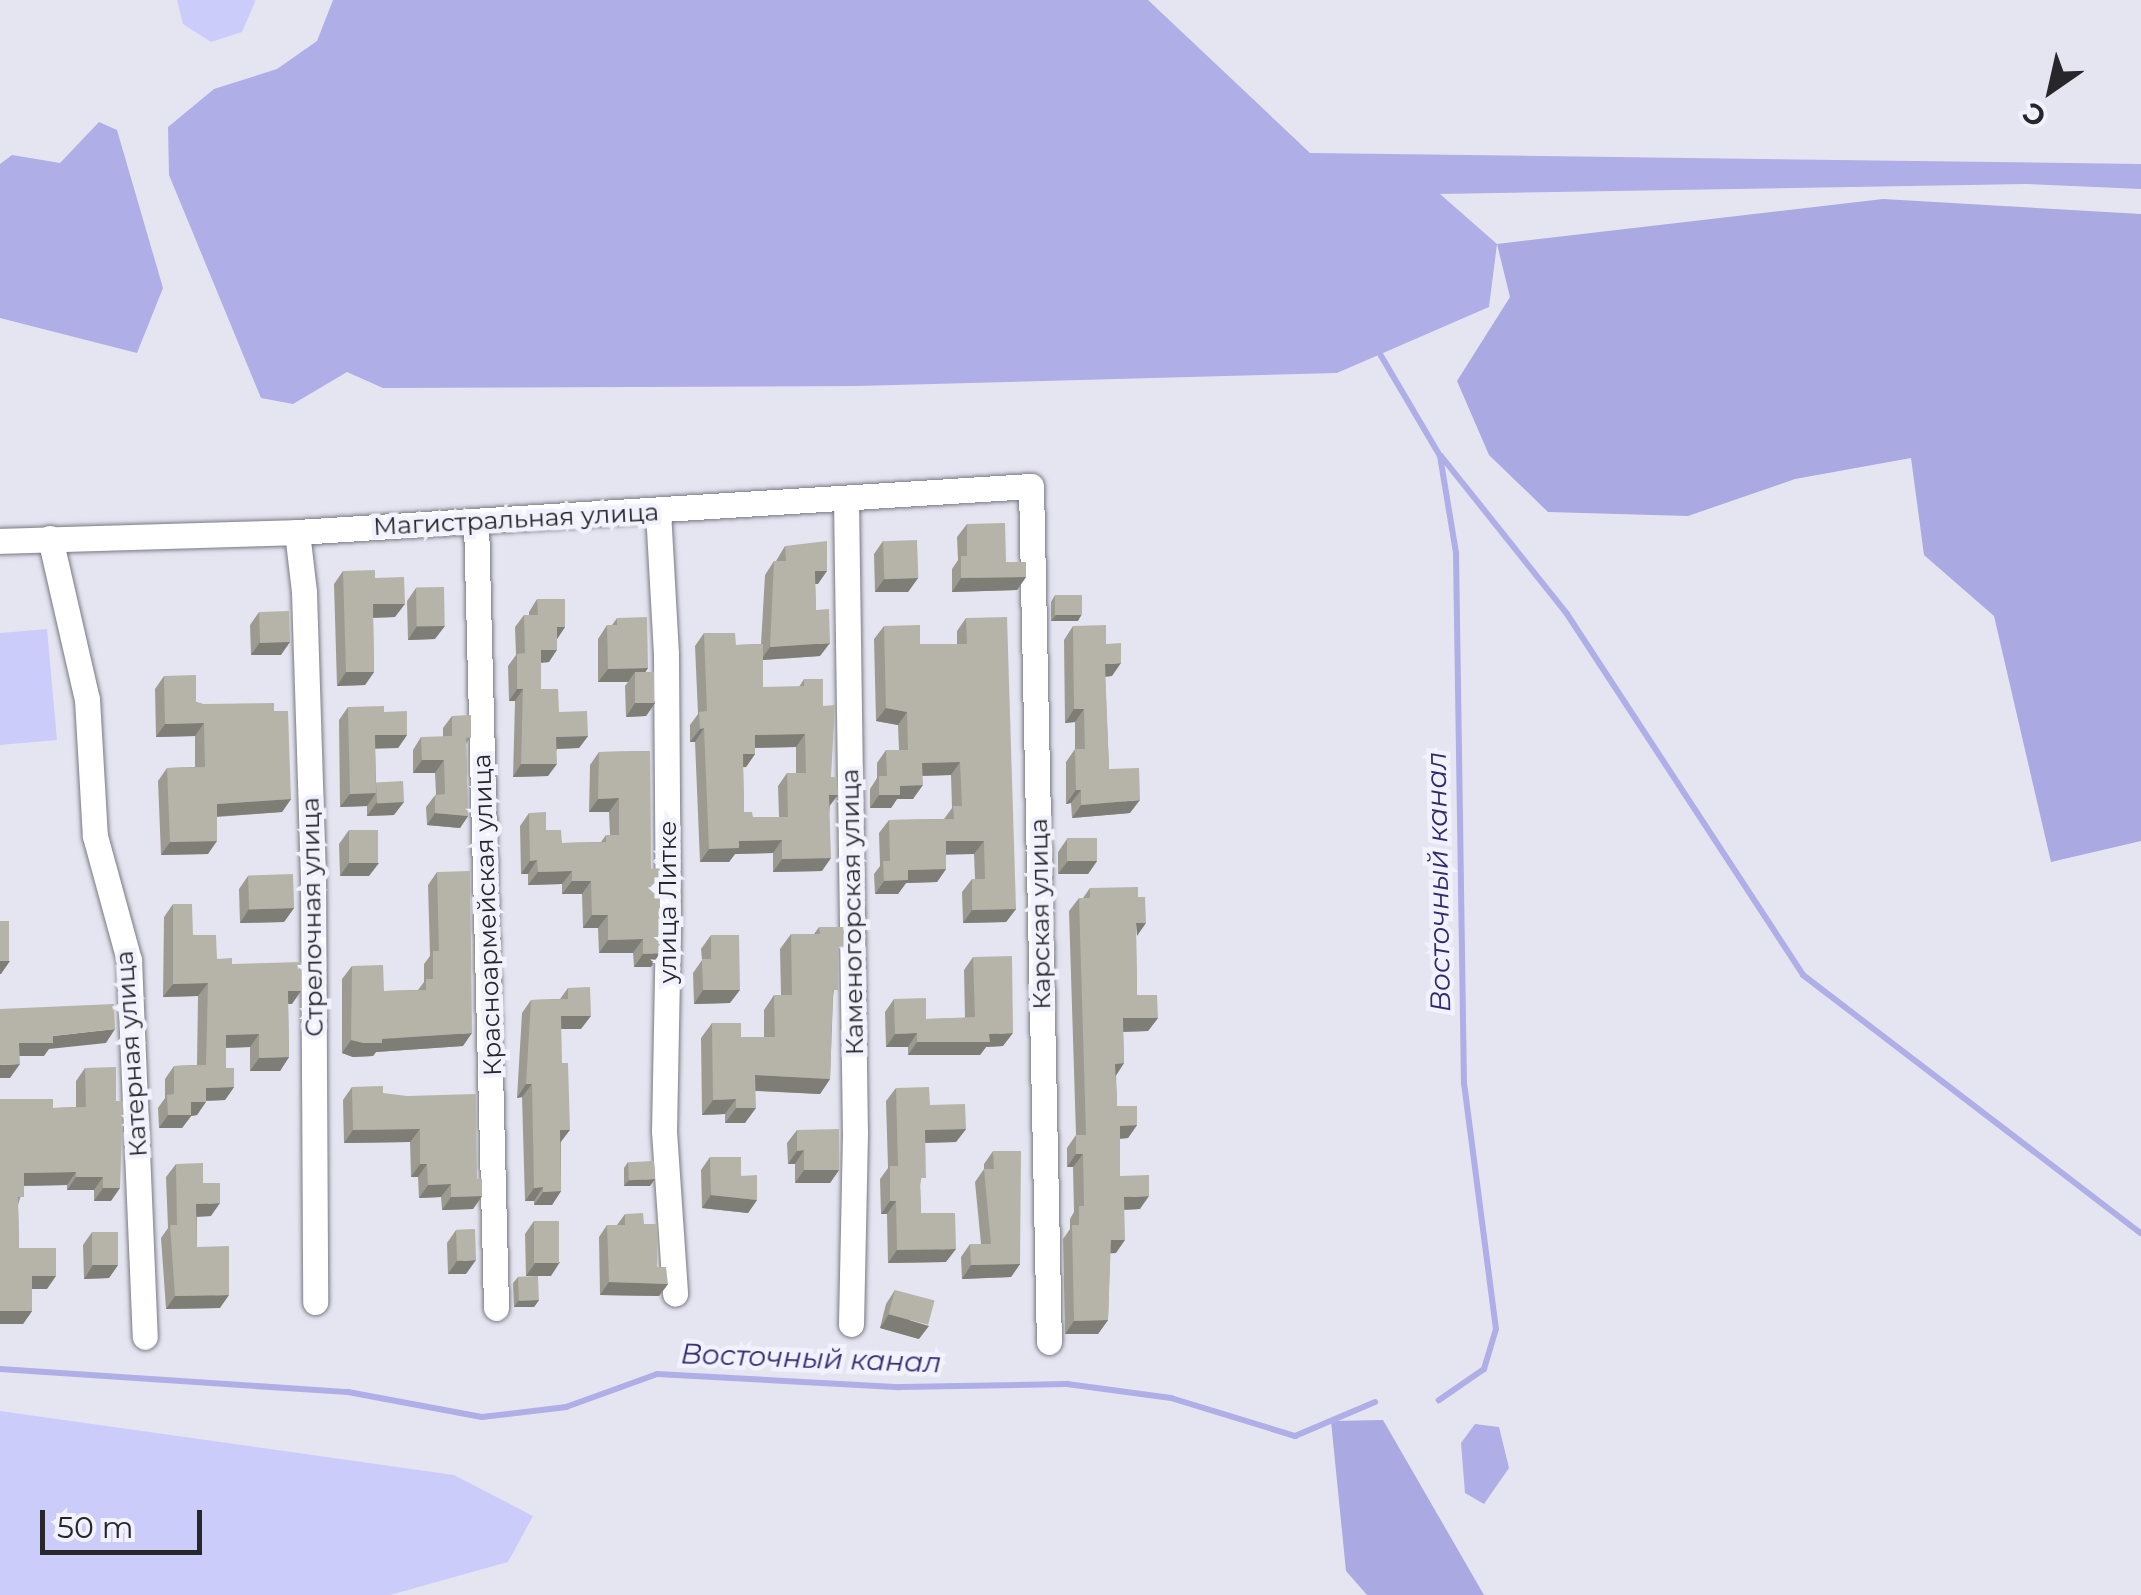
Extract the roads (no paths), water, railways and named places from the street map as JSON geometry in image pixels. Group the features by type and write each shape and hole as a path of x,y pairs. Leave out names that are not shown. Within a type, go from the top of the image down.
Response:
{"street":[{"name":"Магистральная улица","path":"0,541 297,532 1031,486"},
{"name":"Карская улица","path":"1031,486 1050,1342"},
{"name":"Каменогорская улица","path":"846,499 855,1132 851,1324"},
{"name":"улица Литке","path":"658,511 666,674 664,1132 675,1294"},
{"name":"Красноармейская улица","path":"476,521 496,1308"},
{"name":"Стрелочная улица","path":"297,532 304,592 312,876 314,1302"},
{"name":"Катерная улица","path":"50,538 87,699 95,836 128,960 144,1337"}],"waterway":[{"name":"Восточный канал","path":"1380,354 1440,456 1456,553 1464,1083 1496,1329 1484,1369 1439,1400"},
{"path":"1441,456 1567,614 1803,975 2141,1233"},
{"name":"Восточный канал","path":"0,1369 348,1392 482,1417 566,1407 657,1374 900,1387 1067,1384 1171,1398 1295,1436 1375,1402"}]}
